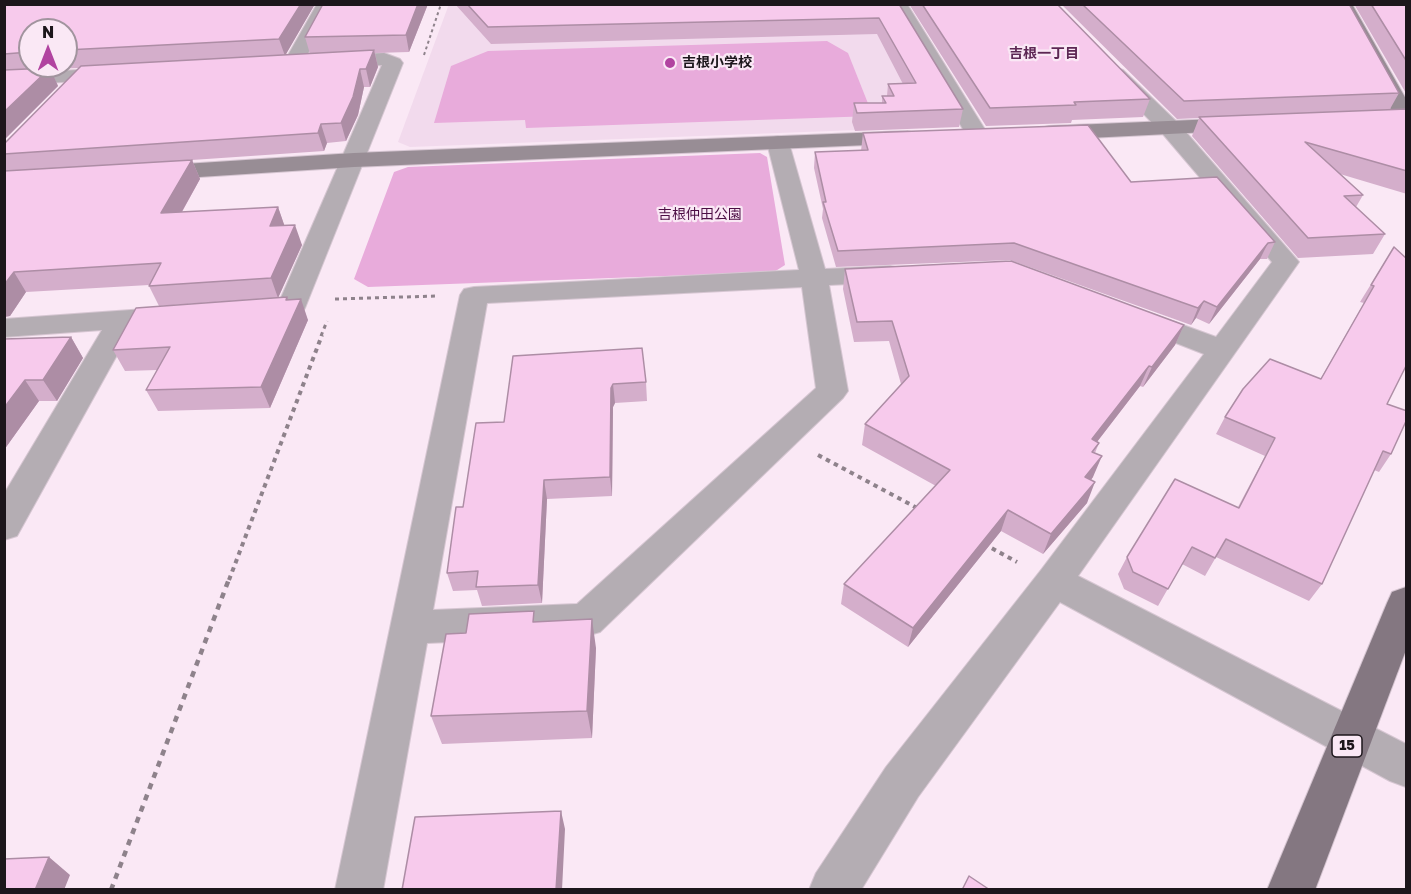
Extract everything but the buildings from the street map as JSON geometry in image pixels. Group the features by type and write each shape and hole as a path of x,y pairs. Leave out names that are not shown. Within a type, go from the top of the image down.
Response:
{"main road":[{"name":"15","path":"1291,890 1351,736 1407,603"}],"street":[{"path":"293,64 326,4"},
{"path":"898,4 978,136"},
{"path":"1343,4 1407,118 1382,120"},
{"path":"4,328 291,308 393,63 384,59 270,65"},
{"path":"833,890 902,782 1054,581 1286,262 1170,128 1104,62"},
{"path":"4,80 129,73"},
{"path":"59,100 82,76"},
{"path":"1023,134 1264,124"},
{"path":"954,136 1000,135"},
{"path":"133,174 354,160 931,137"},
{"path":"409,627 586,620 832,391 814,277 778,143"},
{"path":"359,890 474,295 917,273"},
{"path":"1116,310 1222,350"},
{"path":"4,526 123,319"},
{"path":"1054,581 1407,766"}],"path":[{"path":"421,62 441,4"},
{"path":"111,890 339,291"},
{"path":"335,299 474,295"},
{"path":"783,436 928,514"},
{"path":"980,542 1054,581"}],"shaded area":[{"name":"吉根小学校","path":"449,4 881,5 936,127 410,147 398,142"}],"green space":[{"path":"827,41 848,53 873,116 526,128 525,120 434,123 451,66 488,51"},
{"name":"吉根仲田公園","path":"760,153 767,157 785,265 774,272 368,287 354,279 394,172 408,167"}],"place":[{"name":"吉根小学校","path":"670,63"}],"district":[{"name":"吉根一丁目","path":"1044,54"}]}
